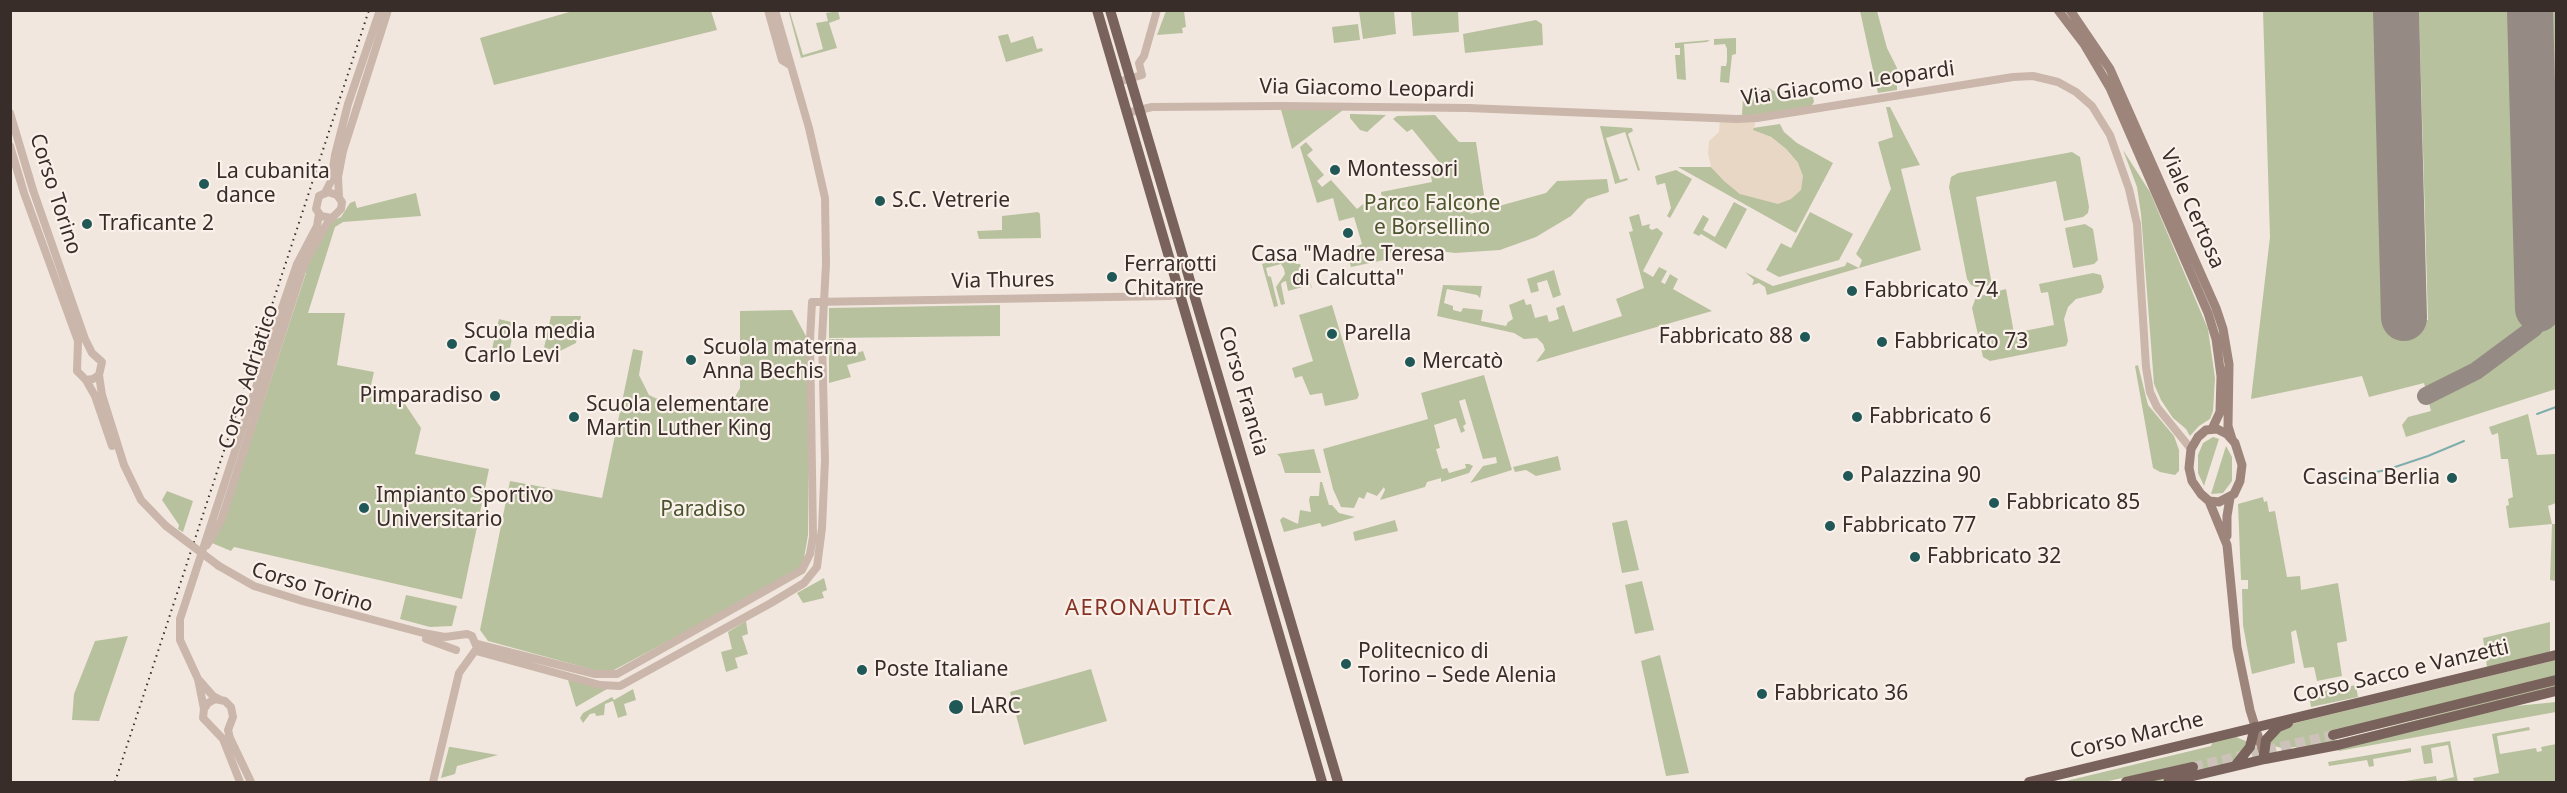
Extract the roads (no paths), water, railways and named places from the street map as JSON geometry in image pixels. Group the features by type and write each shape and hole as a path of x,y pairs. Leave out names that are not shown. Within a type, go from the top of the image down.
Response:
{"main road":[{"name":"Corso Francia","path":"1097,10 1322,783"},
{"name":"Corso Francia","path":"1110,10 1338,783"},
{"name":"Viale Certosa","path":"2058,10 2085,44 2110,88 2208,313 2216,339 2221,376 2220,412 2212,429"},
{"name":"Viale Certosa","path":"2070,10 2094,42 2110,69 2216,308 2223,329 2229,364 2228,426 2232,439"},
{"path":"2227,545 2209,501 2197,490 2189,468 2191,449 2201,433 2212,429 2224,432 2232,439 2239,452 2242,465 2240,481 2230,498 2227,516 2227,545 2237,647 2264,757"},
{"path":"2209,501 2219,502 2230,498"},
{"name":"Corso Sacco e Vanzetti","path":"2255,727 2556,655"},
{"name":"Corso Sacco e Vanzetti","path":"2333,735 2556,680"},
{"path":"2169,783 2264,757 2338,745 2556,691"},
{"path":"2515,701 2556,699"},
{"path":"2264,757 2264,744 2271,733 2283,724 2307,714"},
{"path":"2233,767 2250,747 2255,727"},
{"name":"Corso Marche","path":"2029,783 2255,727"},
{"name":"Corso Marche","path":"2126,783 2193,767"}],"street":[{"name":"Corso Adriatico","path":"254,403 297,264 317,226 319,214 316,202 331,181 334,155 348,104 380,10"},
{"name":"Corso Adriatico","path":"198,679 180,640 180,619 254,403 306,262 331,218 341,209 338,177 347,134 388,10"},
{"path":"768,10 782,60 790,65"},
{"path":"474,651 600,685 620,686 804,583 820,557 825,461 822,339 825,198 809,128 775,10"},
{"path":"1118,82 1142,75 1138,63 1144,56 1157,10"},
{"name":"Via Giacomo Leopardi","path":"1127,113 1152,106 1460,108 1737,119 2013,77 2033,76 2058,82 2076,92 2092,106 2110,135 2129,189 2135,215 2146,367 2150,392 2157,407 2191,449"},
{"name":"Corso Torino","path":"10,113 33,190 92,353 102,362 99,375 102,395 131,483 146,507 166,529"},
{"name":"Corso Torino","path":"10,146 24,193 78,341 77,371 86,380 95,396 130,493 146,516 247,589 440,643 458,652 474,651"},
{"path":"324,193 333,192 339,197"},
{"path":"319,214 331,218"},
{"name":"Via Thures","path":"812,462 810,339 812,302 1169,296 1193,290"},
{"path":"78,359 92,353"},
{"path":"86,380 93,380 99,375"},
{"path":"474,651 604,676 624,671 802,570 807,563 812,545 812,462 825,461"},
{"name":"Corso Torino","path":"218,568 267,591 423,633 460,636"},
{"path":"433,783 459,673 458,652 455,644 460,636 467,634 472,636 474,651 459,673"},
{"path":"198,679 209,692 231,707 233,717 230,725 230,738 251,783"},
{"path":"198,679 204,709 203,718 207,725 216,730 228,748 240,783"},
{"path":"204,709 210,701 220,699"},
{"path":"216,730 230,725"}],"waterway":[{"path":"2537,414 2556,407"},
{"path":"2322,483 2386,470 2464,441"}],"tunnel":[{"path":"2193,767 2333,735"}],"railway":[{"path":"115,782 369,10"}],"place":[{"name":"Montessori","path":"1335,170"},
{"name":"La cubanita dance","path":"204,184"},
{"name":"S.C. Vetrerie","path":"880,201"},
{"name":"Traficante 2","path":"87,224"},
{"name":"Casa \"Madre Teresa di Calcutta\"","path":"1348,233"},
{"name":"Ferrarotti Chitarre","path":"1112,277"},
{"name":"Fabbricato 74","path":"1852,291"},
{"name":"Parella","path":"1332,334"},
{"name":"Fabbricato 88","path":"1805,337"},
{"name":"Fabbricato 73","path":"1882,342"},
{"name":"Scuola media Carlo Levi","path":"452,344"},
{"name":"Scuola materna Anna Bechis","path":"691,360"},
{"name":"Mercatò","path":"1410,362"},
{"name":"Pimparadiso","path":"495,396"},
{"name":"Scuola elementare Martin Luther King","path":"574,417"},
{"name":"Fabbricato 6","path":"1857,417"},
{"name":"Palazzina 90","path":"1848,476"},
{"name":"Cascina Berlia","path":"2452,478"},
{"name":"Fabbricato 85","path":"1994,503"},
{"name":"Impianto Sportivo Universitario","path":"364,508"},
{"name":"Fabbricato 77","path":"1830,526"},
{"name":"Fabbricato 32","path":"1915,557"},
{"name":"Politecnico di Torino – Sede Alenia","path":"1346,664"},
{"name":"Poste Italiane","path":"862,670"},
{"name":"Fabbricato 36","path":"1762,694"},
{"name":"LARC","path":"956,707"}],"district":[{"name":"AERONAUTICA","path":"1149,609"}],"park label":[{"name":"Parco Falcone e Borsellino","path":"1432,216"},
{"name":"Paradiso","path":"703,510"}]}
